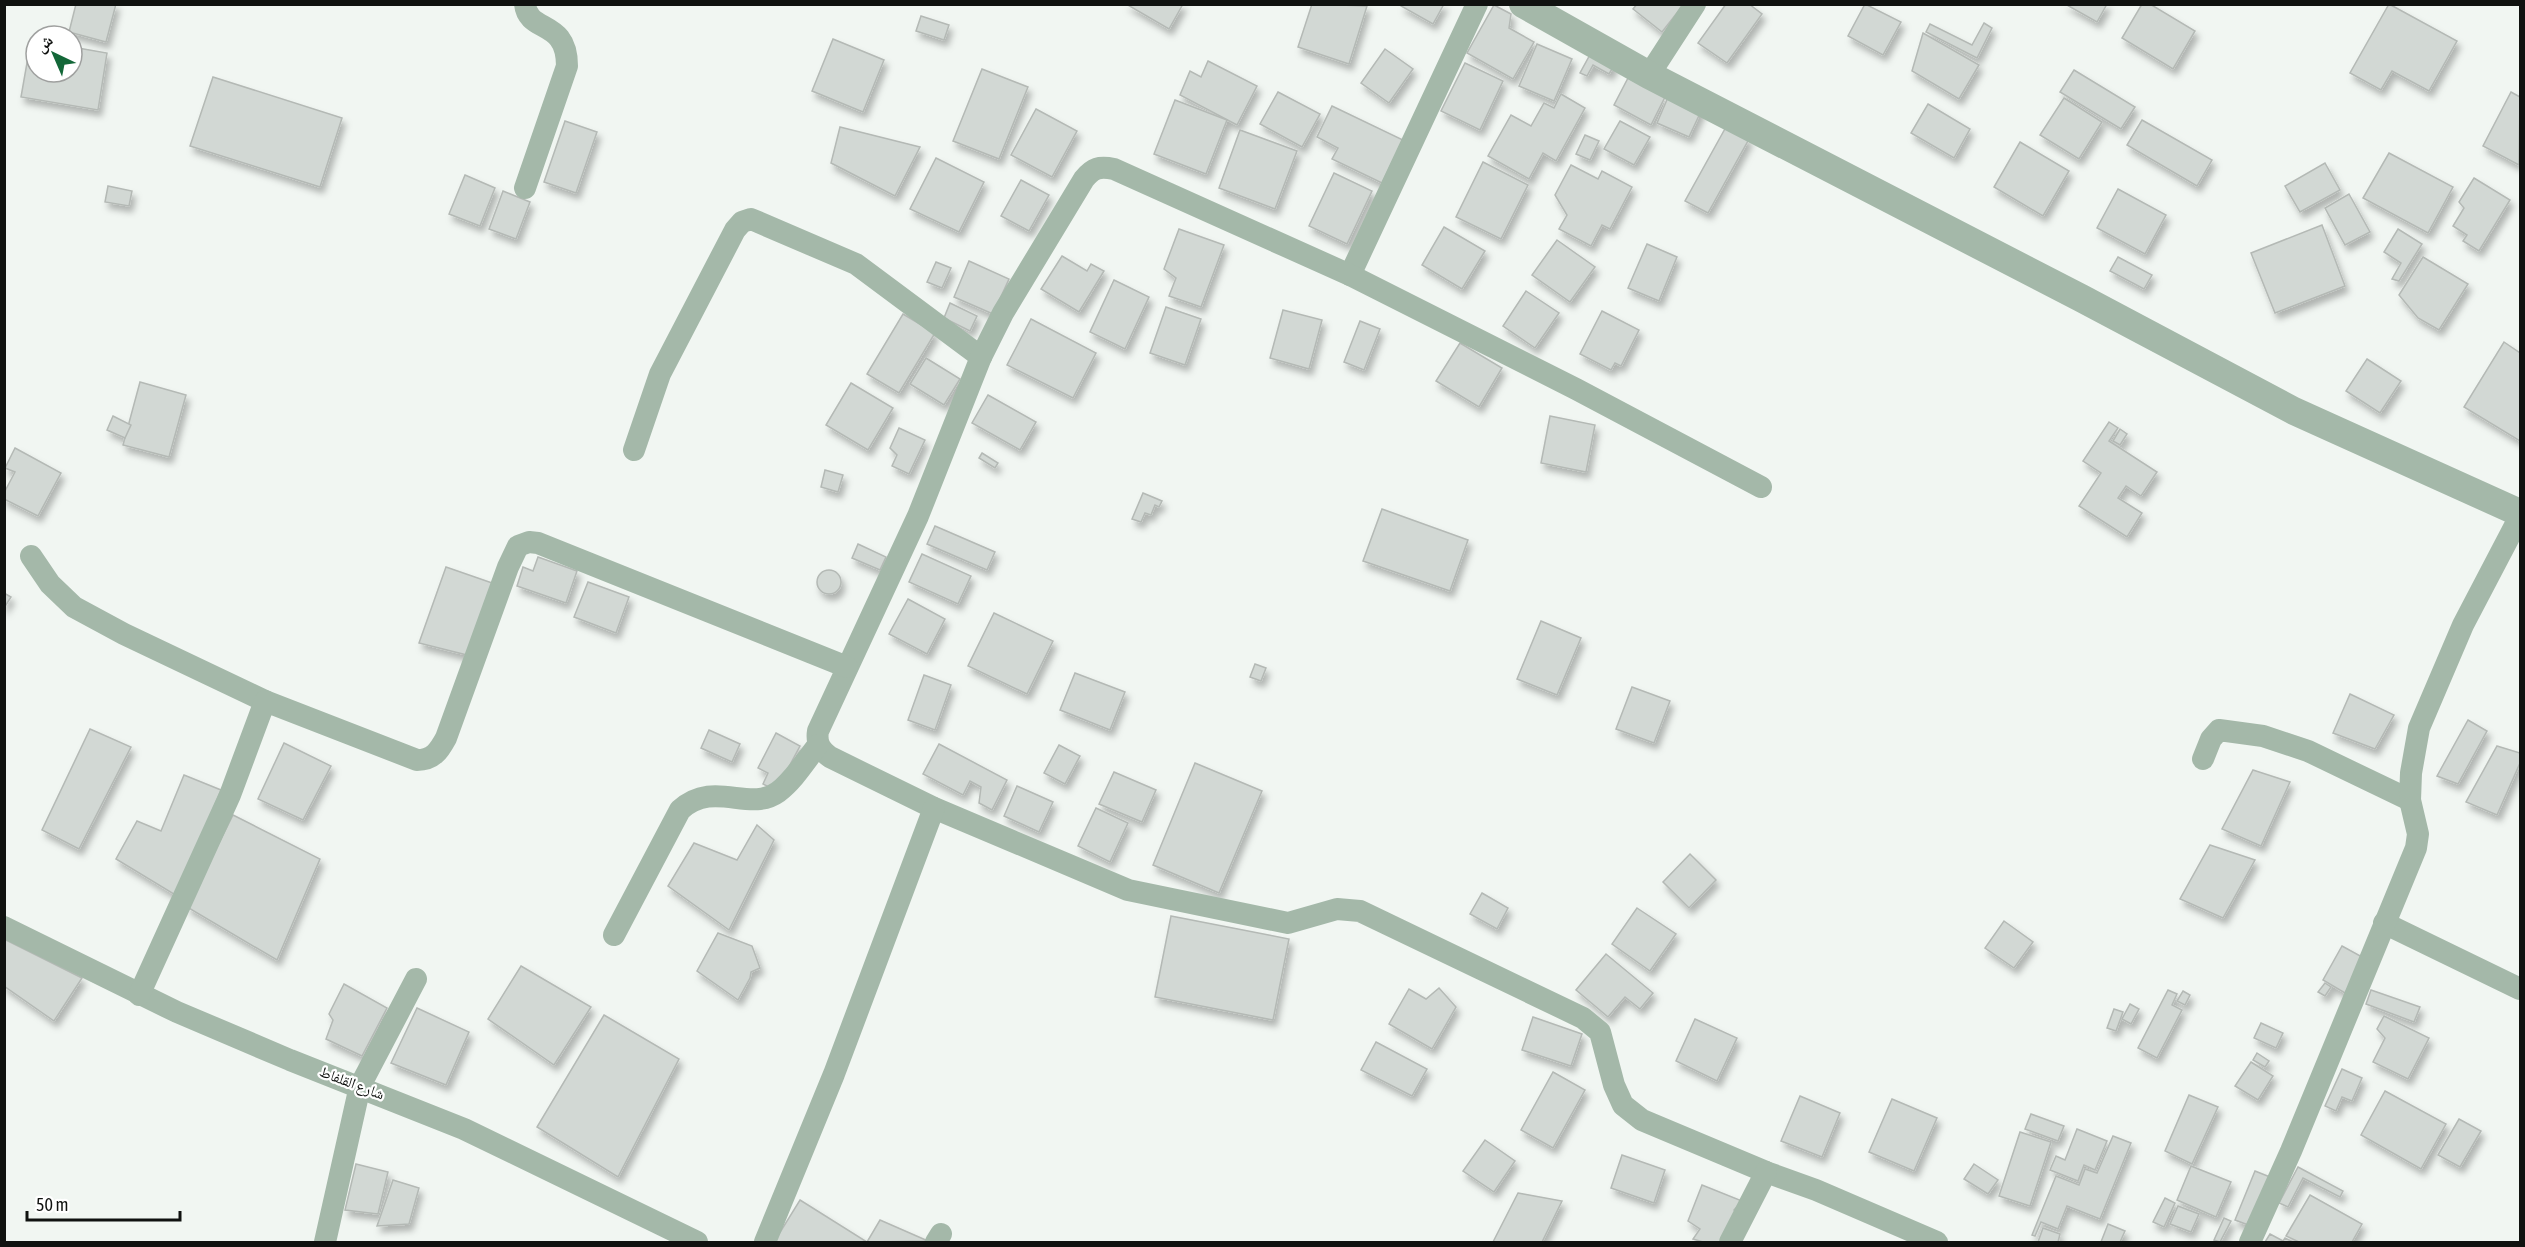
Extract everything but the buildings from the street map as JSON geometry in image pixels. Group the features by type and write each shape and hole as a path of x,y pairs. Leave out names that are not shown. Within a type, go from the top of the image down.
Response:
{"street":[{"path":"525,4 532,20 562,39 567,66 525,188"},
{"path":"1350,275 1476,4"},
{"path":"1523,4 1649,75 2081,298 2294,411 2520,515 2463,625 2419,728 2411,773 2410,800 2418,834 2416,848 2291,1151 2250,1242"},
{"path":"1649,75 1695,4"},
{"path":"614,935 680,810 690,800 711,795 754,800 777,793 818,745 818,731 918,516 981,357 1003,313 1084,179 1092,170 1101,167 1114,169 1350,275 1576,389 1761,487"},
{"path":"634,450 660,374 735,230 742,222 751,219 856,264 981,357"},
{"path":"31,556 50,584 74,607 124,634 265,701 417,760 427,760 435,755 446,738 508,567 518,546 529,542 538,543 847,667"},
{"path":"139,994 230,795 265,701"},
{"path":"2203,759 2211,739 2220,730 2263,736 2308,751 2410,800"},
{"path":"818,745 830,757 934,808 1128,890 1288,923 1337,909 1360,911 1584,1018 1600,1032 1614,1085 1623,1105 1642,1120 1766,1172 1816,1190 1937,1242"},
{"path":"765,1242 834,1074 934,808"},
{"path":"2384,923 2520,989"},
{"name":"شارع القلفاط","path":"4,927 139,994 290,1060 360,1086 516,1152 697,1242"},
{"path":"325,1242 360,1086 416,979"},
{"path":"1730,1242 1766,1172"}]}
